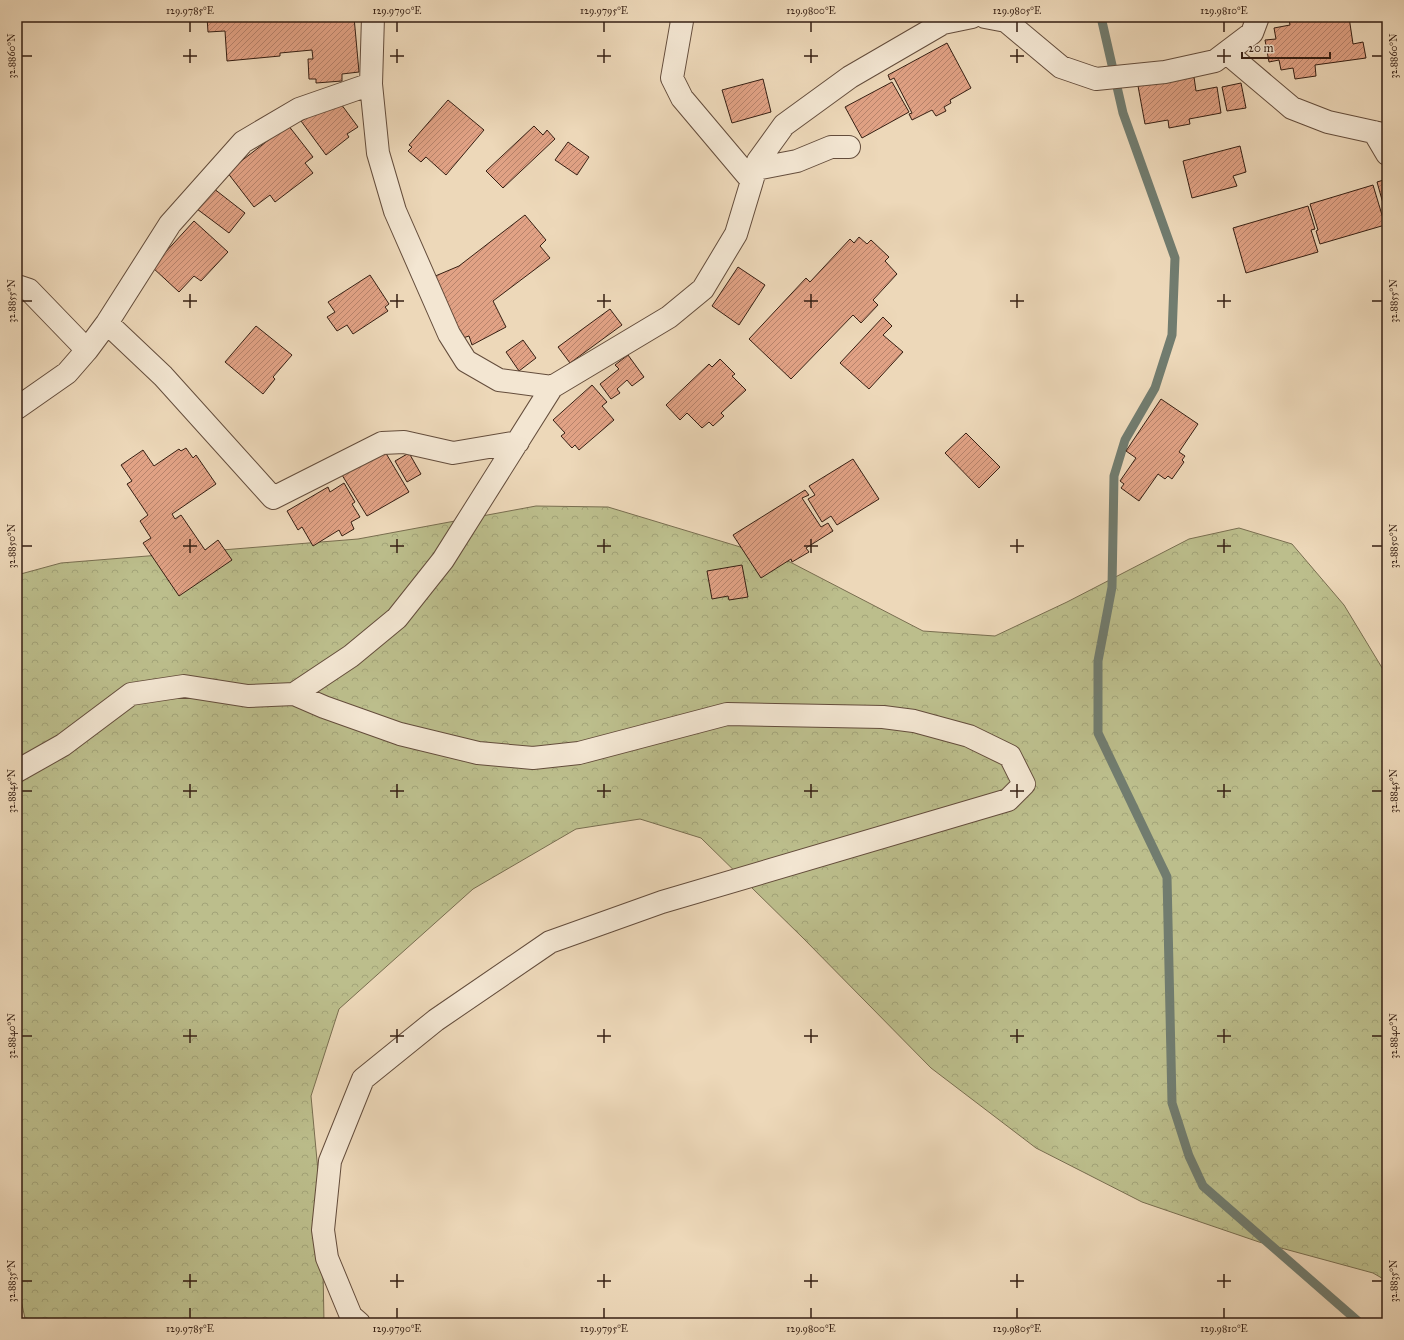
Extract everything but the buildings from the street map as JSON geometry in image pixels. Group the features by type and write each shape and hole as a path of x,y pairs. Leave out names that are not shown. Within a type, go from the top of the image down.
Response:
{"street":[{"path":"373,17 371,84 378,154 394,211 449,334 466,361 499,380 552,387"},
{"path":"680,17 682,21 672,78 682,98 754,175"},
{"path":"294,694 351,656 397,618 442,560 552,387 669,317 703,289 736,234 758,161 784,125 850,76 943,23 972,17"},
{"path":"999,18 1061,67 1096,79 1165,72 1215,61 1252,33 1258,17"},
{"path":"1227,52 1292,108 1328,122 1380,133 1387,154"},
{"path":"17,408 33,399 67,373 87,350 107,323 170,224 243,142 299,109 371,84"},
{"path":"754,175 797,161 831,147 849,147"},
{"path":"17,286 28,290 87,350"},
{"path":"107,323 162,376 273,498 382,443 404,442 453,453 518,442"},
{"path":"17,771 63,745 131,694 184,686 248,696 294,694 324,707 400,734 478,753 533,758 579,753 727,714 882,717 914,721 976,740 1010,756 1024,784 1008,800 662,902 550,942 436,1020 363,1079 330,1161 323,1230 327,1258 351,1316 359,1323"}],"green space":[{"path":"536,506 608,507 790,562 923,631 995,636 1067,602 1189,539 1239,528 1292,544 1344,605 1387,676 1387,1281 1373,1273 1259,1242 1142,1202 1036,1148 931,1068 803,938 701,838 640,819 576,829 473,889 339,1009 311,1096 322,1214 324,1323 26,1323 17,1282 17,575 61,563 358,539"}],"waterway":[{"path":"1101,17 1123,113 1175,258 1172,335 1155,388 1125,440 1114,476 1112,587 1098,661 1098,733 1167,877 1172,1103 1189,1156 1203,1186 1360,1323"}]}
